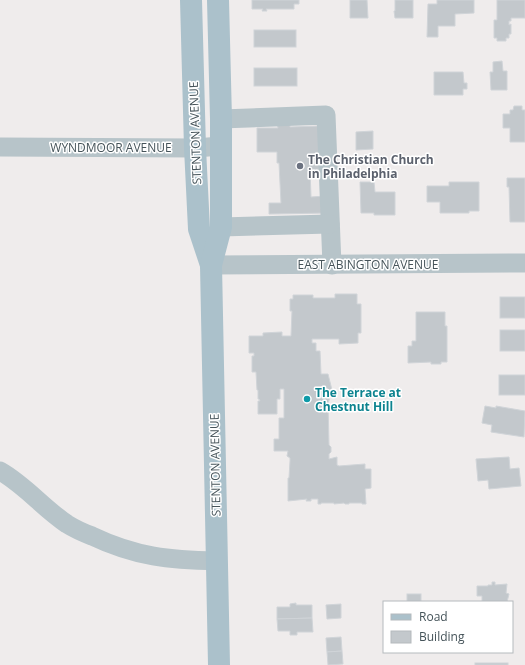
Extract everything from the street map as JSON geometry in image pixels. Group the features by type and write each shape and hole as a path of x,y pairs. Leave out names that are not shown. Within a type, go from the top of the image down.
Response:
{"main road":[{"name":"STENTON AVENUE","path":"192,0 195,148 199,229 211,265"},
{"name":"STENTON AVENUE","path":"218,0 221,119 221,227 211,265 219,665"}],"street":[{"path":"221,119 326,115 332,264"},
{"name":"WYNDMOOR AVENUE","path":"0,146 195,148 221,146"},
{"path":"221,227 330,224"},
{"name":"EAST ABINGTON AVENUE","path":"211,265 525,262"},
{"path":"0,471 19,483 67,524 113,546 148,556 185,560 217,561"}],"building":[{"path":"252,0 299,0 299,4 294,4 294,9 266,9 267,11 262,11 263,9 252,9"},
{"path":"350,0 367,0 368,18 350,18"},
{"path":"395,0 413,0 413,18 395,18"},
{"path":"437,0 474,0 474,13 455,14 455,26 438,26 438,37 427,37 428,4 437,4"},
{"path":"497,0 525,0 525,18 511,18 509,25 511,24 511,34 509,34 509,38 506,38 506,41 497,41 497,38 494,38 494,20 497,20"},
{"path":"254,30 296,30 296,47 254,47"},
{"path":"502,61 503,71 507,71 507,90 491,90 490,72 493,72 493,62"},
{"path":"254,68 297,68 297,86 254,86"},
{"path":"434,72 463,72 464,83 467,83 467,89 463,89 463,95 434,95"},
{"path":"514,106 522,106 522,110 525,110 525,142 510,142 510,128 503,128 503,114 510,114 510,110 513,110"},
{"name":"The Christian Church in Philadelphia","path":"277,123 290,123 290,127 320,126 321,169 310,170 311,197 326,196 327,213 269,214 269,203 281,203 279,163 277,163 277,152 257,152 257,128 278,128"},
{"path":"373,131 373,149 356,150 356,132"},
{"path":"507,178 525,178 525,222 510,222 509,187 507,187"},
{"path":"360,182 374,182 375,192 395,192 395,215 374,215 374,213 361,213"},
{"path":"449,182 479,182 479,211 469,211 469,213 440,213 440,202 427,202 427,186 449,186"},
{"name":"The Terrace at Chestnut Hill","path":"335,294 357,294 357,304 361,304 361,333 358,333 358,343 339,344 339,339 312,339 312,343 316,343 316,351 320,351 321,374 328,374 332,391 328,403 329,445 331,447 329,459 337,457 337,465 339,466 365,464 365,469 371,469 371,488 365,489 366,504 318,504 318,499 311,499 311,501 306,501 307,499 288,501 290,458 287,456 288,451 274,451 274,439 279,439 279,418 284,418 284,389 280,389 280,399 277,399 277,414 258,414 258,401 260,401 258,399 256,372 252,372 252,356 254,356 254,353 249,353 249,336 263,336 263,333 282,332 282,336 291,336 292,311 290,311 290,299 293,299 293,295 313,295 313,298 335,298"},
{"path":"500,297 525,297 525,318 500,318"},
{"path":"416,312 445,312 445,326 447,326 447,362 441,362 441,364 431,364 431,362 408,363 408,346 412,346 412,341 416,341"},
{"path":"500,330 525,330 525,351 500,351"},
{"path":"499,375 525,375 525,395 499,395"},
{"path":"485,406 496,408 496,406 525,411 524,437 491,432 492,425 482,423"},
{"path":"509,457 510,469 519,468 521,486 489,489 488,480 478,481 476,459"},
{"path":"492,582 495,582 495,585 507,584 506,593 509,594 507,601 482,601 482,596 477,596 477,586 492,585"},
{"path":"407,594 421,594 421,601 407,601"},
{"path":"296,603 296,605 312,605 312,618 277,619 277,607 290,607 290,604"},
{"path":"341,604 341,618 327,619 326,605"},
{"path":"312,618 313,632 297,632 297,635 290,635 290,631 278,631 277,619"},
{"path":"341,637 342,651 327,652 326,638"},
{"path":"342,651 343,664 328,665 327,652"},
{"path":"475,663 508,663 508,665 475,665"}],"place":[{"name":"The Christian Church in Philadelphia","path":"300,166"},
{"name":"The Terrace at Chestnut Hill","path":"307,399"}]}
